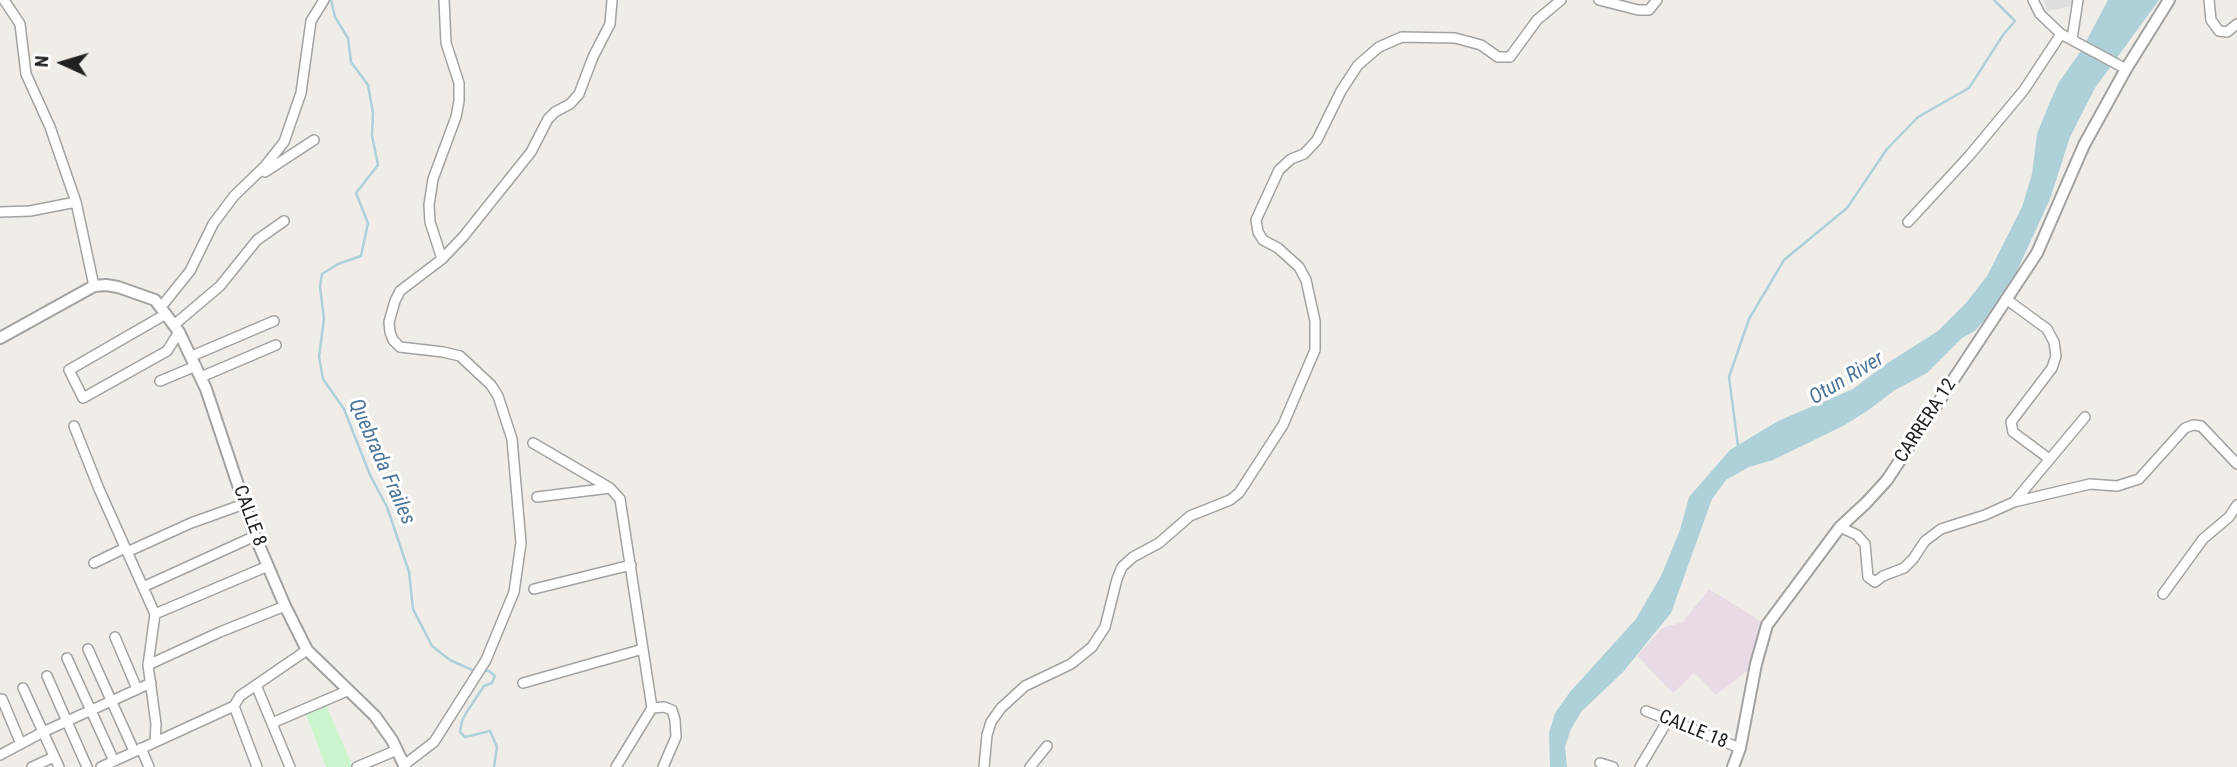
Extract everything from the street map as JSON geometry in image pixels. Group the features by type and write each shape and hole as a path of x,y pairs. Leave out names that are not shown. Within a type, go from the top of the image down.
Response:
{"street":[{"path":"0,338 94,286 76,202 50,127 26,74 20,24 4,0"},
{"path":"284,221 257,240 220,286 177,329 167,351 83,398 69,370 163,310 190,271 213,225 234,196 265,166 284,142 301,93 311,21 324,0"},
{"path":"442,259 430,222 429,205 433,179 460,100 458,83 446,43 444,0"},
{"path":"405,766 434,742 469,690 485,660 514,592 521,543 512,439 498,396 491,385 460,356 400,347 393,340 389,322 400,291 442,259 531,152 548,118 555,111 570,104 579,94 593,57 610,24 612,0"},
{"path":"984,767 987,735 991,722 1001,708 1025,686 1071,664 1092,647 1105,627 1122,567 1133,557 1158,543 1190,516 1230,500 1239,493 1283,425 1315,350 1315,321 1306,280 1299,267 1278,248 1264,240 1258,232 1256,220 1279,170 1291,159 1304,154 1317,140 1358,65 1379,47 1402,37 1455,38 1480,45 1498,57 1510,57 1537,20 1561,0"},
{"path":"1599,0 1625,9 1649,10 1657,0"},
{"path":"2033,0 2040,14 2061,34 2126,69"},
{"path":"2072,39 2078,0"},
{"name":"CARRERA 12","path":"1733,767 1740,748 1756,664 1767,625 1840,527 1887,480 2037,253 2084,145 2126,69 2169,0"},
{"path":"2209,0 2211,20 2219,32 2227,32 2237,24"},
{"path":"1908,222 1969,156 2024,90 2061,34"},
{"path":"249,182 314,140"},
{"path":"0,212 30,211 76,202"},
{"name":"CALLE 8","path":"94,286 106,285 155,300 177,329 201,377 255,536 307,650 375,716 405,766"},
{"path":"2006,299 2047,329 2054,342 2056,356 2052,368 2011,422 2013,432 2048,458"},
{"path":"160,381 275,321"},
{"path":"201,377 276,345"},
{"path":"2014,502 2048,458 2085,417"},
{"path":"1840,527 1857,535 1866,544 1868,577 1875,582 1904,568 1924,541 1941,529 2014,502 2090,484 2117,486 2139,479 2185,428 2193,425 2201,426 2237,464"},
{"path":"74,426 155,614 148,665 156,724 155,741"},
{"path":"533,443 610,488 620,499 652,708 616,767"},
{"path":"537,496 610,488"},
{"path":"94,563 244,504"},
{"path":"2163,594 2203,539 2229,517 2237,505"},
{"path":"143,587 255,536"},
{"path":"534,589 631,565"},
{"path":"155,614 268,566"},
{"path":"148,665 285,606"},
{"path":"114,637 138,689"},
{"path":"88,649 137,750 149,767"},
{"path":"523,683 643,649"},
{"path":"101,767 234,706 240,696 307,650"},
{"path":"67,658 114,761"},
{"path":"47,676 88,767"},
{"path":"3,767 0,757 21,744 151,683"},
{"path":"256,685 289,767"},
{"path":"23,688 59,767"},
{"path":"272,723 347,691"},
{"path":"2,699 21,744"},
{"path":"234,706 257,767"},
{"path":"652,708 664,706 672,710 675,720 676,737 663,767"},
{"name":"CALLE 18","path":"1646,711 1740,748"},
{"path":"1640,767 1668,720"},
{"path":"1030,767 1047,746"},
{"path":"357,767 397,750"},
{"path":"32,767 54,757"},
{"path":"1600,763 1613,767"}],"shaded area":[{"path":"2043,0 2077,0 2076,5 2047,11"},
{"path":"1709,589 1767,625 1756,664 1716,695 1694,673 1673,693 1637,656 1662,628 1683,622"}],"green space":[{"path":"324,700 353,767 326,767 304,709"}],"water":[{"path":"2108,0 2159,0 2095,88 2070,137 2050,199 2016,273 1985,319 1927,373 1895,390 1843,426 1773,460 1749,467 1726,480 1712,499 1671,613 1623,672 1581,712 1565,747 1567,767 1550,767 1549,733 1555,713 1570,692 1636,619 1662,574 1680,530 1689,497 1730,450 1778,421 1853,389 1938,331 1966,303 1987,276 2022,207 2032,174 2037,134 2049,104 2059,82 2081,51"}],"waterway":[{"name":"Quebrada Frailes","path":"331,0 335,17 348,38 351,62 368,85 373,113 372,136 378,165 356,193 368,223 361,256 338,264 322,274 320,287 324,319 319,357 323,379 344,409 370,475 387,507 409,572 413,609 432,646 450,660 472,670 489,671 495,676 492,683 484,686 466,713 460,732 465,737 490,731 497,747 494,767"},
{"path":"1738,446 1729,377 1749,319 1784,260 1847,208 1887,149 1918,117 1969,88 2015,21 1994,0"}],"water label":[{"name":"Otun River","path":"1847,379"}]}
